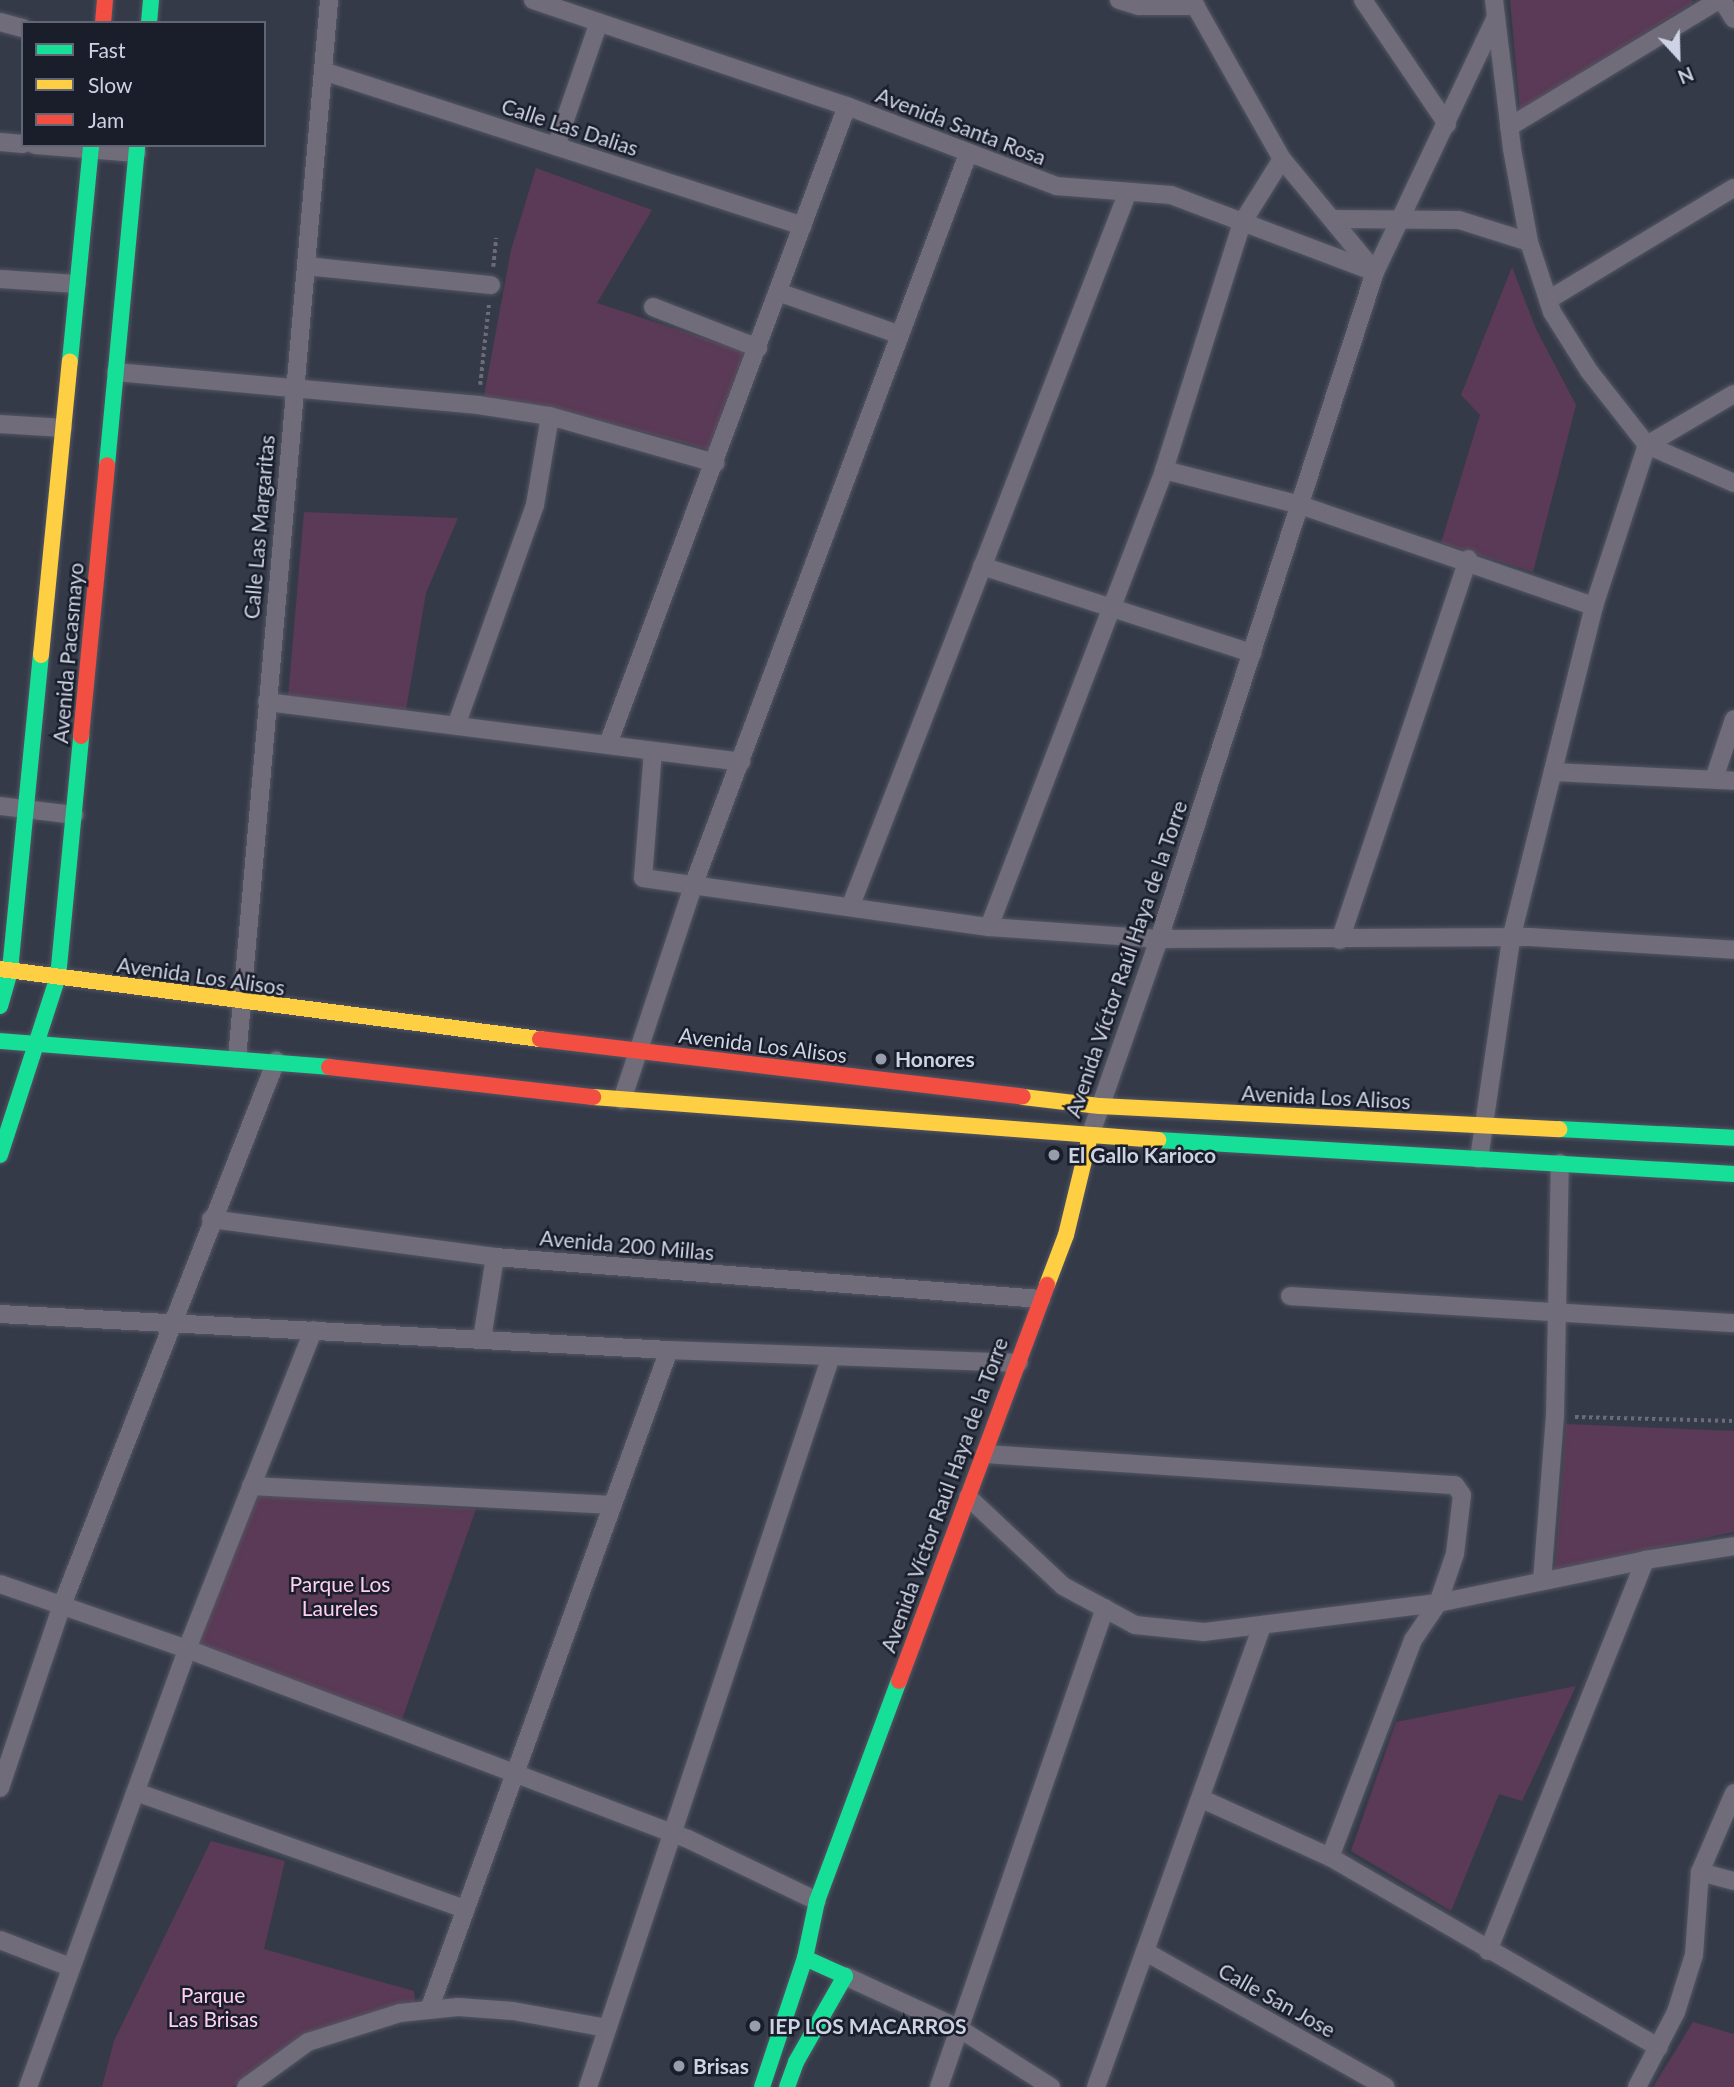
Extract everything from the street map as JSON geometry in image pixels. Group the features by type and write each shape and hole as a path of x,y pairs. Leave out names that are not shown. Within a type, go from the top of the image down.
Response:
{"street":[{"path":"103,21 105,0"},
{"path":"149,21 151,0"},
{"name":"Calle Las Margaritas","path":"237,1059 328,0"},
{"name":"Avenida Santa Rosa","path":"533,0 556,4 599,22 847,107 1055,187 1171,195 1375,272"},
{"path":"1119,0 1139,6 1194,3 1282,159 1335,219 1375,272"},
{"path":"1363,0 1447,124"},
{"path":"1494,0 1509,127 1529,242 1548,300 1589,371 1647,444 1734,483"},
{"path":"1509,127 1721,0 1734,19"},
{"name":"Avenida Víctor Raúl Haya de la Torre","path":"762,2087 805,1958 817,1901 1066,1235 1090,1136 1159,939 1375,272 1495,19"},
{"path":"0,22 21,27"},
{"path":"556,146 599,22"},
{"name":"Calle Las Dalias","path":"323,71 803,226"},
{"path":"608,744 847,107"},
{"path":"0,142 21,144"},
{"path":"72,147 137,149"},
{"name":"Avenida Pacasmayo","path":"0,1006 26,810 91,148"},
{"name":"Avenida Pacasmayo","path":"0,1155 58,977 137,149"},
{"path":"622,1100 693,886 968,154"},
{"path":"989,927 1115,607 1164,470 1242,223 1282,159"},
{"path":"1548,300 1734,188"},
{"path":"850,905 1127,194"},
{"path":"1335,219 1399,223 1459,220 1529,242"},
{"path":"306,266 491,285"},
{"path":"0,279 77,284"},
{"path":"779,292 900,335"},
{"path":"653,307 758,348"},
{"path":"116,372 478,405 550,416 715,463"},
{"path":"1479,1159 1511,939 1594,606 1647,444 1734,394"},
{"path":"457,723 534,505 550,416"},
{"path":"0,424 63,428"},
{"path":"1164,470 1300,505 1468,559 1594,606"},
{"path":"1340,940 1468,559"},
{"path":"982,566 1252,653"},
{"path":"267,702 457,723 741,762"},
{"path":"1714,779 1734,719"},
{"path":"653,751 643,878 850,905 989,927 1159,939 1511,939 1734,950"},
{"path":"1553,772 1734,781"},
{"path":"0,806 74,815"},
{"name":"Avenida Los Alisos","path":"5,970 242,1003 1100,1106 1734,1138"},
{"path":"0,1041 276,1061 622,1100 1090,1136 1734,1174"},
{"path":"0,1788 62,1605 211,1219 276,1061"},
{"path":"1542,1581 1555,1416 1560,1164"},
{"name":"Avenida 200 Millas","path":"211,1219 495,1256 1041,1299"},
{"path":"482,1339 495,1256"},
{"path":"1290,1296 1734,1323"},
{"path":"0,1314 669,1350 1018,1363"},
{"path":"28,2087 187,1649 313,1330"},
{"path":"429,2010 669,1350"},
{"path":"589,2087 831,1356"},
{"path":"985,1454 1455,1485 1462,1495 1455,1554 1438,1603 1413,1640 1330,1857"},
{"path":"251,1486 612,1506"},
{"path":"968,1497 1063,1586 1135,1625 1204,1632 1261,1628 1438,1603 1645,1560 1734,1546"},
{"path":"1488,1951 1645,1560"},
{"path":"0,1584 187,1649 672,1836 688,1839 817,1901"},
{"path":"940,2087 1105,1608"},
{"path":"1096,2087 1202,1800 1261,1628"},
{"path":"136,1792 465,1909"},
{"path":"1637,2087 1659,2048 1694,1955 1700,1872 1734,1793"},
{"path":"1202,1800 1330,1857 1659,2048"},
{"path":"1700,1872 1734,1881"},
{"path":"0,1940 70,1966"},
{"name":"Calle San Jose","path":"1146,1952 1386,2087"},
{"path":"805,1958 960,2029 1051,2087"},
{"path":"787,2087 796,2062 845,1976"},
{"path":"246,2087 308,2042 400,2013 429,2010 513,2011 607,2028"}],"path":[{"path":"478,405 496,238"},
{"path":"1555,1416 1734,1421"}],"green space":[{"path":"1510,0 1692,0 1693,3 1520,110"},
{"path":"536,168 652,210 597,303 749,353 714,451 557,409 484,396 511,250"},
{"path":"1512,267 1536,329 1576,405 1533,572 1441,543 1480,415 1461,395"},
{"path":"304,512 458,518 426,593 406,710 288,697"},
{"path":"1566,1424 1734,1431 1734,1532 1555,1569"},
{"name":"Parque Los Laureles","path":"256,1494 476,1509 401,1722 197,1645"},
{"path":"1576,1686 1522,1801 1499,1794 1451,1911 1351,1851 1396,1722"},
{"name":"Parque Las Brisas","path":"211,1841 285,1861 264,1949 414,1991 415,2002 305,2036 232,2087 102,2087 114,2041"},
{"path":"1693,2022 1734,2034 1734,2087 1653,2087"}],"traffic: fast":[{"path":"149,21 151,0"},
{"path":"70,361 91,147"},
{"path":"107,465 137,147"},
{"path":"0,1006 10,970 41,655"},
{"path":"0,1155 58,977 81,736"},
{"path":"0,1041 329,1067"},
{"path":"1559,1129 1734,1138"},
{"path":"1158,1140 1734,1174"},
{"path":"762,2087 805,1958 817,1901 899,1681"},
{"path":"787,2087 796,2062 845,1976 805,1958"}],"traffic: slow":[{"path":"41,655 70,361"},
{"path":"0,969 540,1039"},
{"path":"593,1097 1158,1140"},
{"path":"1023,1097 1100,1106 1559,1129"},
{"path":"1047,1285 1066,1235 1090,1136"}],"traffic: jam":[{"path":"103,21 105,0"},
{"path":"81,736 107,465"},
{"path":"540,1039 1023,1097"},
{"path":"329,1067 593,1097"},
{"path":"899,1681 1047,1285"}],"place":[{"name":"Honores","path":"881,1059"},
{"name":"El Gallo Karioco","path":"1054,1155"},
{"name":"IEP LOS MACARROS","path":"755,2026"},
{"name":"Brisas","path":"679,2066"}]}
